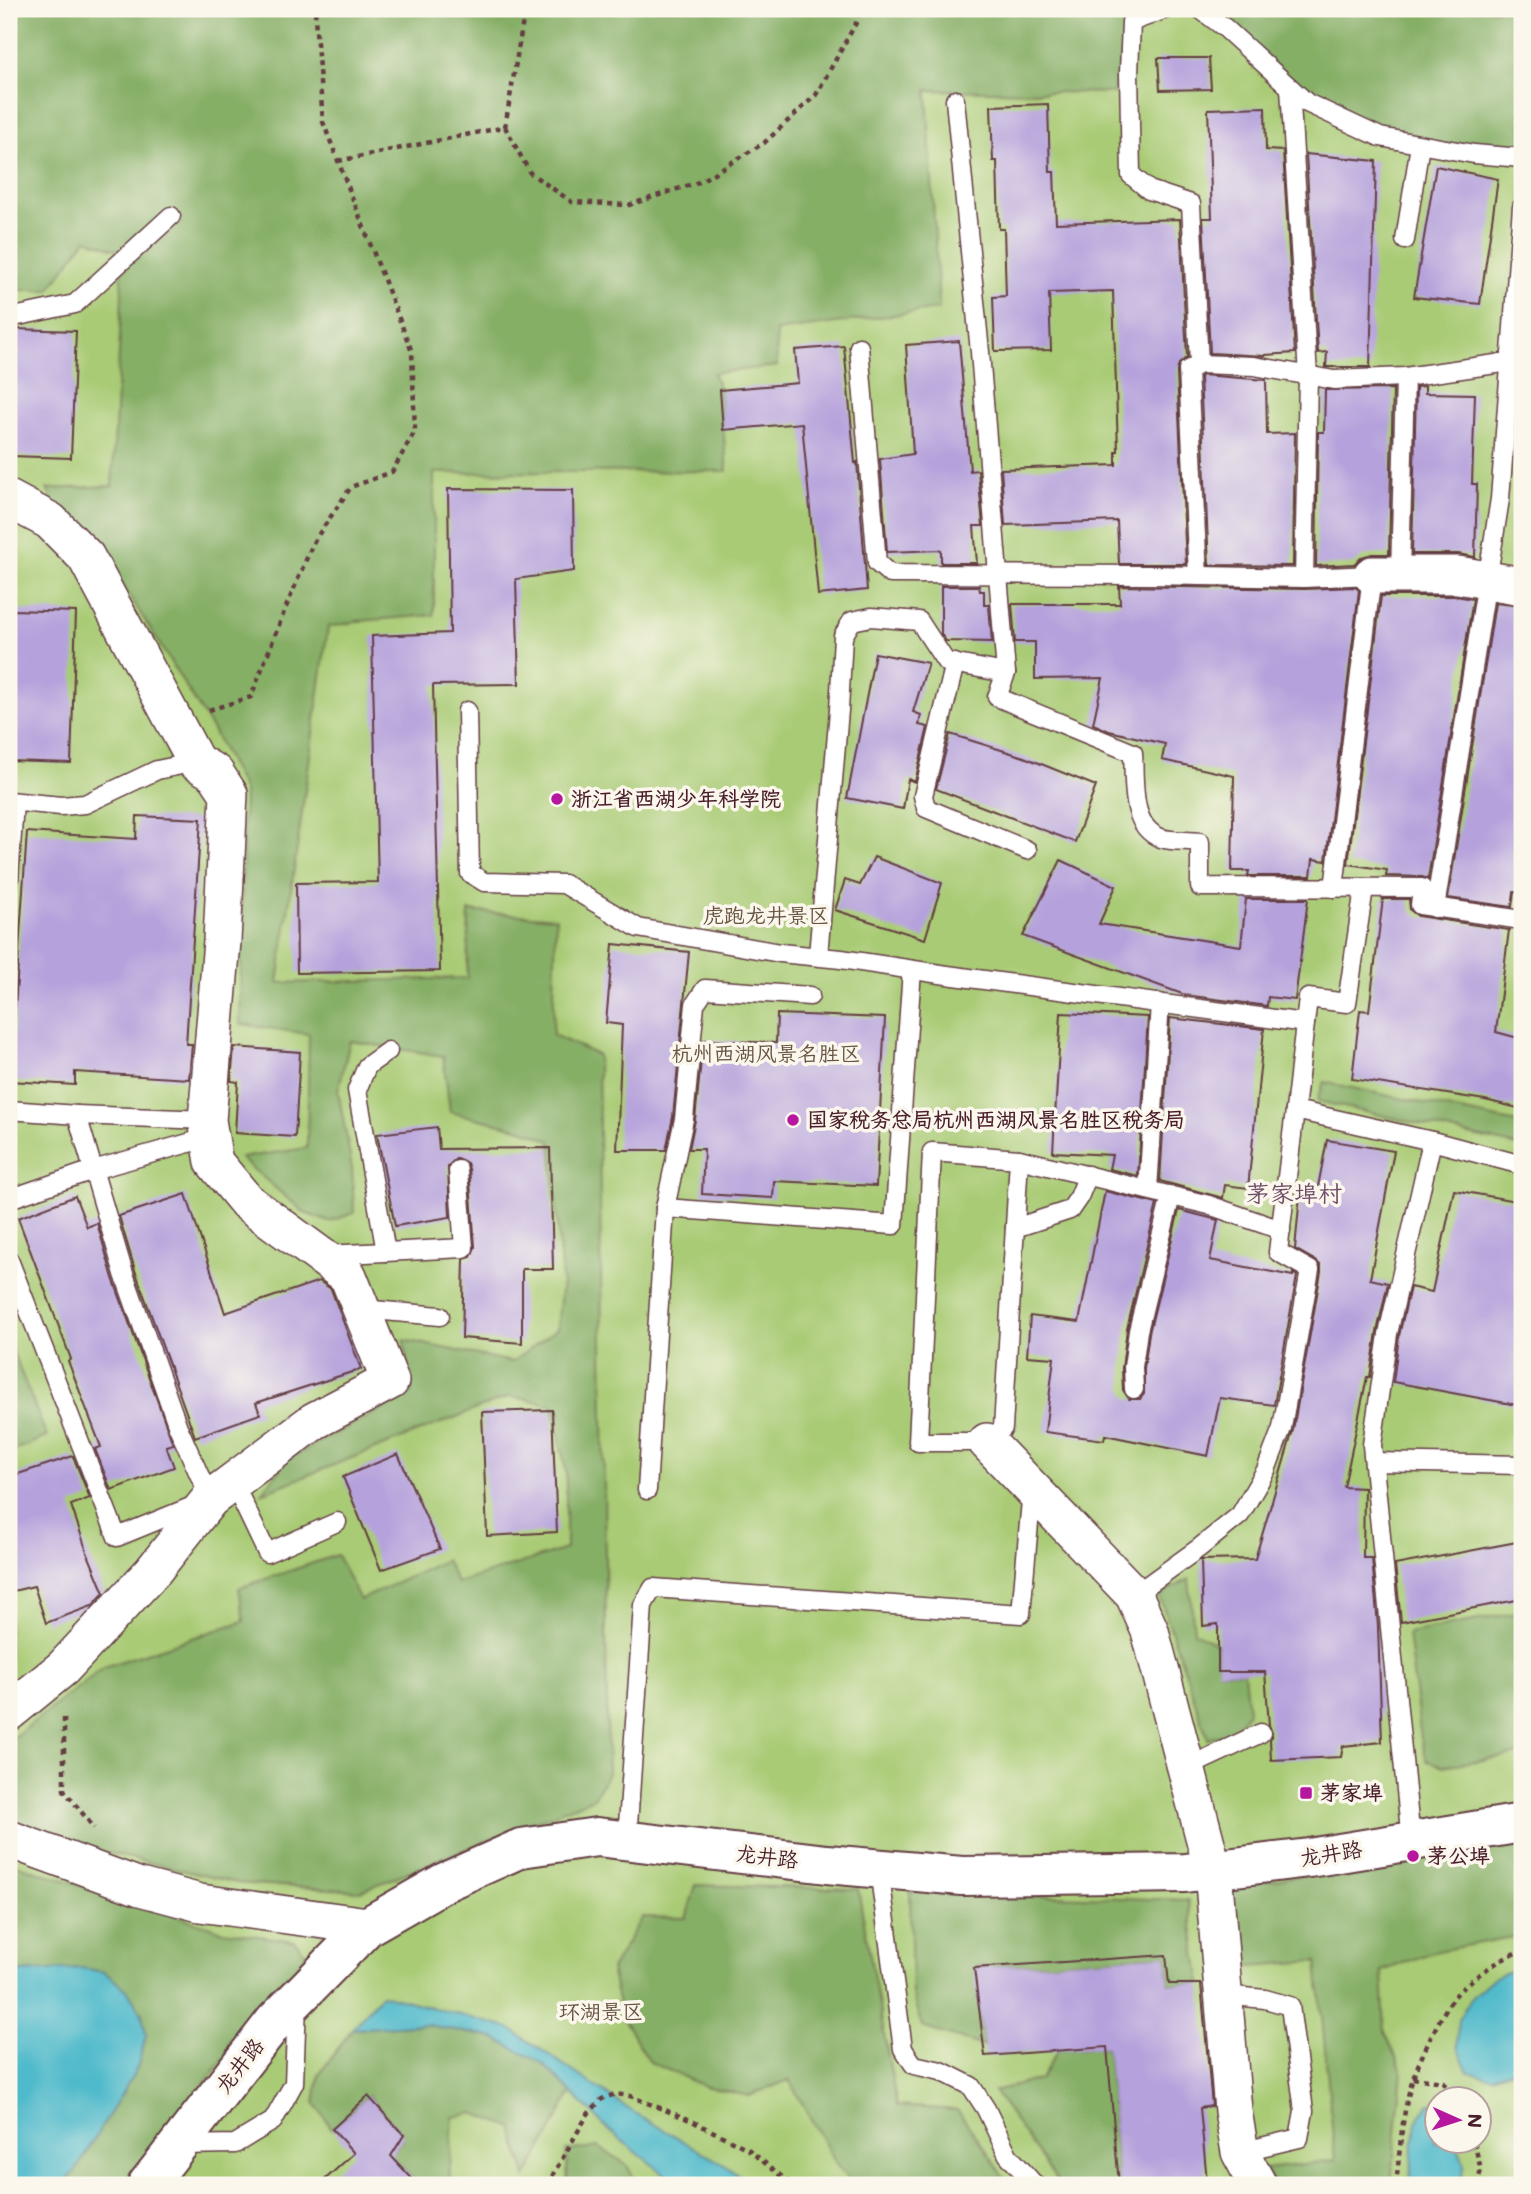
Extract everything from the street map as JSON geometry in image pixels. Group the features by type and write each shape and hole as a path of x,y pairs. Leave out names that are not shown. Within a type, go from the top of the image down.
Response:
{"street":[{"path":"9,499 50,521 86,557 196,762 215,773 229,793 209,1129 214,1162 247,1202 348,1276 390,1381 314,1421 222,1490 153,1571 63,1668 9,1712"},
{"path":"1386,574 1458,575 1522,586"},
{"path":"987,1442 1134,1595 1150,1631 1213,1870 1233,2111 1240,2152 1258,2185"},
{"name":"龙井路","path":"147,2185 275,2021 368,1926 445,1882 521,1848 597,1837 962,1876 1185,1874 1309,1858 1522,1822"},
{"path":"9,1839 140,1887 200,1903 368,1926"}],"lane":[{"path":"1166,9 1130,22 1132,175 1149,190 1191,204 1199,364"},
{"path":"1200,9 1225,28 1307,103 1380,137 1474,154 1522,158"},
{"path":"1290,88 1308,376 1304,578"},
{"path":"955,100 980,352 1006,673 997,697 1133,753 1136,801 1143,824 1160,838 1200,842 1200,887 1422,888 1420,905 1522,920"},
{"path":"1405,240 1420,145"},
{"path":"1435,908 1515,390 1510,362 1522,207"},
{"path":"9,318 75,304 171,216"},
{"path":"859,347 877,563 890,575 1304,578 1386,574"},
{"path":"1198,576 1188,370 1199,364 1254,366 1334,380 1405,377 1510,362"},
{"path":"1334,888 1386,574 1405,377"},
{"path":"818,956 843,636 852,621 871,617 919,621 946,662 1006,673"},
{"path":"955,663 923,796 926,808 1027,850"},
{"path":"467,711 470,873 484,882 564,884 638,928 780,953 1305,1023"},
{"path":"9,881 11,802 61,807 86,804 157,770 196,762"},
{"path":"1134,1595 1240,1515 1266,1470 1282,1428 1310,1270 1278,1252 1308,998 1347,1003 1364,888"},
{"path":"665,1208 894,1225 912,970"},
{"path":"648,1490 665,1208 684,1119 695,1004 705,989 810,996"},
{"path":"1148,1190 1160,1003"},
{"path":"386,1252 357,1090 367,1066 388,1051"},
{"path":"9,1110 209,1129"},
{"path":"1295,1110 1432,1141 1522,1165"},
{"path":"77,1115 124,1274 178,1427 267,1553 337,1522"},
{"path":"9,1199 209,1129"},
{"path":"1411,1841 1372,1445 1388,1334 1432,1141"},
{"path":"1019,1159 1003,1428 987,1442 918,1441 932,1152 1019,1159 1209,1205 1281,1230"},
{"path":"319,1255 464,1248 458,1170"},
{"path":"1015,1228 1070,1210 1088,1175"},
{"path":"1133,1388 1138,1331 1171,1196"},
{"path":"9,1260 117,1537 222,1490"},
{"path":"362,1309 440,1316"},
{"path":"1374,1462 1522,1465"},
{"path":"627,1840 643,1605 653,1588 1021,1614 1032,1489"},
{"path":"1186,1768 1261,1733"},
{"path":"879,1869 903,2049 914,2066 941,2071 971,2086 986,2109 1008,2155 1035,2185"},
{"path":"1223,1995 1265,1999 1290,2006 1304,2110 1299,2138 1240,2152"},
{"path":"178,2145 235,2144 273,2121 294,2083 298,1997"}],"path":[{"path":"174,721 251,697 314,541 351,487 392,472 415,430 412,352 323,122 316,9"},
{"path":"525,9 505,127 530,173 572,202 629,205 699,182 764,143 817,94 856,23 859,9"},
{"path":"338,161 505,127"},
{"path":"63,1668 64,1790 98,1833"},
{"path":"1396,2185 1405,2113 1413,2078 1434,2034 1454,1997 1481,1973 1522,1950"},
{"path":"1413,2078 1443,2082 1446,2086"},
{"path":"547,2185 588,2114 602,2099 615,2094 631,2096 690,2120 748,2149 792,2185"},
{"path":"1477,2185 1481,2170 1478,2156"}],"green space":[{"name":"虎跑龙井景区","path":"9,9 1522,9 1522,2185 9,2185"},
{"path":"9,9 1166,9 1130,22 1113,93 927,90 939,309 776,331 777,366 713,373 720,390 727,471 434,473 434,615 358,621 328,627 278,983 467,978 469,911 556,918 553,1035 598,1055 608,1773 594,1798 361,1891 237,1883 83,1847 9,1821 9,1741 104,1667 244,1621 239,1588 337,1555 360,1600 446,1560 457,1583 566,1549 566,1472 553,1405 510,1396 262,1493 286,1460 412,1393 404,1340 512,1362 557,1329 562,1282 551,1141 522,1129 450,1112 443,1056 350,1041 338,1091 352,1168 354,1213 329,1222 305,1213 240,1158 307,1148 309,1034 240,1024 244,791 214,732 103,553 55,505 47,489 112,486 122,296 120,251 86,239 49,290 9,290"},
{"path":"1184,9 1522,9 1522,158 1380,137 1290,88 1225,28"},
{"path":"1324,1082 1522,1124 1522,1147 1317,1101"},
{"path":"9,1342 47,1437 9,1452"},
{"path":"1189,1579 1194,1632 1218,1644 1219,1672 1244,1672 1248,1712 1232,1733 1208,1739 1159,1595"},
{"path":"1522,1612 1522,1754 1443,1766 1427,1761 1421,1739 1408,1633"},
{"path":"1522,1843 1522,1935 1433,1952 1382,1971 1385,2032 1402,2071 1391,2185 1276,2185 1265,2169 1335,2160 1317,1961 1235,1967 1227,1886"},
{"path":"9,1862 223,1931 295,1941 307,1955 123,2185 61,2185 76,2170 137,2068 81,1968 9,1973"},
{"path":"696,1885 858,1889 897,2106 957,2110 1008,2185 854,2185 838,2167 789,2080 749,2096 704,2086 650,2062 622,2017 611,1970 642,1917 686,1918"},
{"path":"910,1892 1188,1900 1201,1984 1169,1984 1166,1955 975,1968 984,2046 922,2027 912,1994"},
{"path":"424,2024 495,2038 542,2063 571,2093 526,2178 512,2127 473,2113 453,2117 449,2185 418,2185 391,2156 404,2135 368,2096 332,2129 315,2103 319,2075 352,2029"},
{"path":"1107,2047 1119,2185 1076,2185 1058,2182 994,2091 1041,2079 1058,2050"},
{"path":"598,2147 626,2164 638,2185 568,2185 566,2151"}],"water":[{"path":"1522,1966 1522,2067 1492,2077 1468,2072 1457,2046 1458,2020 1472,1997 1493,1978"},
{"path":"81,1968 104,1972 128,1991 142,2014 146,2036 137,2068 76,2170 61,2185 9,2185 9,1973"},
{"path":"382,1994 509,2028 633,2112 723,2164 751,2185 678,2185 611,2132 542,2063 495,2038 424,2024 352,2029"},
{"path":"1422,2114 1422,2156 1461,2156 1465,2165 1459,2185 1409,2185 1416,2122"}],"building":[{"path":"1158,58 1209,58 1211,89 1160,90"},
{"path":"1048,104 1050,172 1054,172 1056,223 1180,219 1187,357 1179,364 1177,371 1186,564 1119,564 1117,521 1005,525 1001,469 1116,465 1118,451 1113,291 1049,293 1051,350 995,351 993,297 1006,296 1004,229 999,229 997,161 993,161 991,106"},
{"path":"1265,107 1266,150 1283,151 1295,353 1265,356 1210,353 1203,218 1212,218 1208,109"},
{"path":"1306,154 1376,161 1370,367 1326,367 1327,352 1318,353"},
{"path":"1436,166 1498,179 1480,304 1414,297"},
{"path":"15,329 76,331 71,458 11,456"},
{"path":"959,341 970,471 978,470 983,526 974,526 977,563 941,563 941,550 887,552 880,459 913,454 906,345"},
{"path":"844,346 867,590 818,595 802,423 723,430 720,390 798,383 795,350"},
{"path":"1202,375 1266,380 1267,434 1295,433 1293,566 1209,565"},
{"path":"1425,386 1425,393 1475,394 1472,484 1477,484 1475,557 1458,554 1412,554 1416,387"},
{"path":"1393,389 1389,554 1372,554 1362,557 1354,564 1316,566 1318,432 1324,432 1325,390"},
{"path":"448,489 573,490 574,571 516,579 519,684 433,685 440,971 297,973 296,883 378,882 372,636 450,633"},
{"path":"941,586 979,586 980,591 984,591 984,605 989,605 992,642 946,641 941,634"},
{"path":"1119,586 1304,589 1355,587 1359,590 1326,861 1313,859 1311,876 1248,876 1249,871 1232,871 1234,776 1162,760 1165,744 1109,731 1093,724 1103,678 1035,679 1035,642 1015,642 1012,604 1120,604"},
{"path":"1381,596 1456,596 1473,599 1428,879 1386,876 1387,870 1348,864"},
{"path":"1495,603 1522,606 1522,893 1514,892 1512,907 1448,898"},
{"path":"13,610 76,612 71,763 9,761"},
{"path":"875,653 928,663 913,712 921,715 919,725 928,727 915,782 908,779 903,809 847,798"},
{"path":"950,734 1024,757 1096,786 1075,842 936,789"},
{"path":"137,816 201,819 186,1044 192,1044 189,1079 75,1072 75,1085 10,1081 27,832 136,839"},
{"path":"874,857 942,883 925,939 835,910 845,880 860,885"},
{"path":"1061,860 1116,886 1099,924 1241,946 1246,899 1308,899 1295,1000 1268,997 1267,1006 1185,995 1023,936"},
{"path":"1383,899 1409,899 1410,910 1418,916 1509,930 1496,1032 1522,1039 1522,1109 1485,1100 1352,1079 1360,1010 1369,1011"},
{"path":"613,944 689,952 673,1117 666,1150 617,1150 622,1025 606,1023"},
{"path":"1061,1013 1148,1017 1138,1176 1109,1169 1112,1155 1053,1152"},
{"name":"国家税务总局杭州西湖风景名胜区税务局","path":"777,1014 885,1018 876,1186 774,1181 773,1198 702,1194 704,1149 689,1149 695,1120 703,1040 776,1043"},
{"path":"1170,1018 1264,1029 1248,1188 1225,1185 1223,1198 1160,1181"},
{"path":"234,1047 300,1052 295,1137 235,1133 238,1082 231,1081"},
{"path":"437,1127 439,1149 550,1148 553,1269 522,1269 522,1343 462,1338 464,1259 471,1257 475,1247 467,1163 456,1159 448,1166 450,1217 395,1226 377,1134"},
{"path":"1327,1140 1394,1151 1370,1279 1388,1283 1370,1377 1367,1377 1344,1487 1364,1488 1363,1558 1372,1558 1378,1626 1382,1742 1343,1746 1341,1757 1271,1760 1272,1733 1265,1672 1218,1672 1218,1624 1203,1626 1201,1560 1255,1559 1293,1430 1321,1272 1321,1266 1316,1261 1295,1249 1300,1195 1316,1197"},
{"path":"1454,1190 1522,1202 1522,1406 1393,1382 1399,1336 1410,1287 1432,1292"},
{"path":"1105,1191 1157,1204 1127,1329 1122,1368 1123,1390 1129,1399 1140,1399 1144,1394 1144,1368 1149,1333 1179,1210 1218,1220 1210,1260 1293,1276 1293,1273 1297,1276 1274,1405 1220,1398 1208,1456 1105,1435 1104,1440 1045,1432 1054,1358 1027,1356 1030,1316 1079,1322"},
{"path":"186,1194 225,1313 319,1281 331,1289 361,1369 256,1403 260,1414 195,1437 135,1270 119,1216"},
{"path":"75,1196 87,1227 97,1223 113,1278 173,1444 166,1446 174,1467 111,1490 95,1449 101,1447 68,1361 71,1359 18,1218"},
{"path":"552,1410 557,1532 487,1536 482,1412"},
{"path":"398,1454 440,1549 381,1570 343,1477"},
{"path":"73,1456 90,1498 71,1505 104,1593 92,1606 46,1623 34,1586 9,1592 9,1477"},
{"path":"1522,1541 1522,1599 1401,1622 1395,1565"},
{"path":"1166,1955 1169,1984 1201,1984 1212,2106 1200,2108 1207,2181 1177,2185 1119,2185 1107,2047 985,2056 974,1968"},
{"path":"368,2096 404,2135 391,2156 418,2185 319,2185 354,2153 332,2129"}],"place":[{"name":"浙江省西湖少年科学院","path":"557,799"},
{"name":"国家税务总局杭州西湖风景名胜区税务局","path":"793,1120"},
{"name":"茅家埠","path":"1306,1793"},
{"name":"茅公埠","path":"1413,1856"}],"district":[{"name":"茅家埠村","path":"1294,1194"}],"park label":[{"name":"杭州西湖风景名胜区","path":"766,1054"},
{"name":"环湖景区","path":"601,2012"}]}
